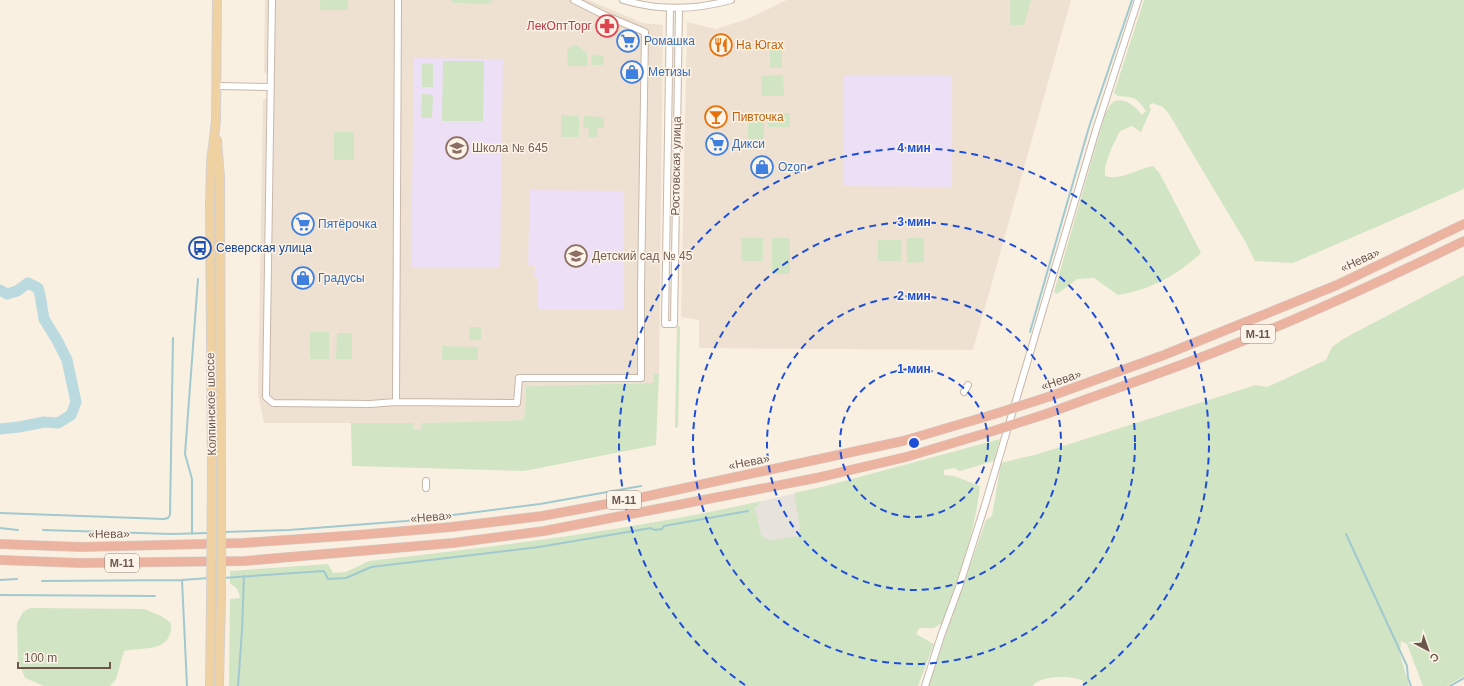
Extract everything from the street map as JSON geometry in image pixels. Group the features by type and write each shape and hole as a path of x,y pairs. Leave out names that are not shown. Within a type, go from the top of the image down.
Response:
{"highway":[{"name":"«Нева»","path":"0,544 81,547 243,543 451,527 542,516 902,441 1051,396 1164,355 1323,290 1464,224"},
{"name":"М-11","path":"0,560 80,563 244,561 446,543 544,531 816,478 906,457 1046,414 1270,330 1344,298 1464,241"}],"main road":[{"name":"Колпинское шоссе","path":"210,686 212,470 210,205 211,162 216,121 217,0"},
{"name":"Колпинское шоссе","path":"216,121 220,178 221,599 219,686"}],"street":[{"path":"272,0 266,397 273,403 370,404 396,402 518,403 519,378 641,378 641,289 646,32 574,0"},
{"path":"396,402 398,0"},
{"path":"623,0 652,7 670,9 707,6 731,0"},
{"path":"925,686 983,512 1096,130 1138,0"},
{"name":"Ростовская улица","path":"670,9 665,324 674,324 679,8"},
{"path":"217,86 271,87"},
{"path":"964,392 968,385"}],"shaded area":[{"path":"265,0 588,0 643,23 663,25 659,374 654,374 653,383 526,386 524,420 422,423 422,430 413,430 412,423 264,423 258,394 263,100 267,98 269,75 264,72"},
{"path":"787,0 1071,0 973,350 699,348 699,320 681,317 687,22 716,29 747,19"},
{"name":"Школа № 645","path":"414,58 503,59 500,268 411,267"},
{"path":"844,76 952,76 952,187 843,186"},
{"name":"Детский сад № 45","path":"530,190 624,191 623,310 538,310 538,277 534,277 535,266 528,266"},
{"path":"805,491 827,510 781,569 751,521 754,509 762,501"}],"green space":[{"path":"320,0 348,0 348,10 320,10"},
{"path":"452,0 493,0 489,4 452,3"},
{"path":"1010,0 1031,0 1024,25 1010,25"},
{"path":"1144,0 1464,0 1464,189 1293,263 1255,261 1246,243 1169,114 1163,107 1152,103 1149,106 1151,109 1141,132 1132,126 1120,131 1111,149 1105,167 1105,176 1123,176 1153,166 1160,174 1201,253 1173,275 1142,289 1118,295 1094,278 1077,279 1057,294 1054,292 1105,114 1112,103 1120,100 1129,103 1142,115 1146,111 1137,100 1119,96 1114,93"},
{"path":"575,44 587,53 587,66 568,66 567,50"},
{"path":"770,47 782,47 782,68 770,68"},
{"path":"592,55 604,56 603,65 591,65"},
{"path":"443,61 484,61 483,121 442,121"},
{"path":"433,63 433,87 422,87 422,64"},
{"path":"783,75 784,96 762,96 761,76"},
{"path":"422,94 433,95 432,118 421,118"},
{"path":"768,113 790,113 790,127 768,127"},
{"path":"561,115 579,116 579,137 561,137"},
{"path":"584,116 604,117 604,128 597,128 597,137 588,137 589,128 583,127"},
{"path":"748,118 764,118 764,141 748,140"},
{"path":"334,132 354,132 354,160 334,160"},
{"path":"741,238 763,238 763,261 741,261"},
{"path":"772,238 790,238 790,274 772,274"},
{"path":"907,238 924,238 924,262 907,263"},
{"path":"878,240 901,240 901,261 878,261"},
{"path":"1464,275 1464,676 1447,686 1423,686 1407,644 1401,641 1400,654 1409,686 1083,686 1083,681 1078,679 1056,677 1036,682 1033,686 928,686 986,520 992,516 1001,463 1038,454 1256,385 1267,387 1326,360 1332,347 1343,339"},
{"path":"679,326 678,427 675,428 677,327"},
{"path":"469,327 481,327 481,340 469,340"},
{"path":"310,332 329,332 329,359 310,359"},
{"path":"337,333 352,333 352,359 336,359"},
{"path":"442,346 478,347 478,360 442,360"},
{"path":"654,374 659,374 656,445 524,471 352,466 351,423 413,423 413,430 421,430 422,423 524,420 526,386 653,383"},
{"path":"1000,439 994,461 960,471 954,468 944,470 944,475 954,476 980,486 978,504 960,573 942,623 934,628 919,628 916,634 934,644 918,686 229,686 230,599 240,598 237,590 230,584 230,571 328,564 333,573 346,572 369,561 517,543 615,529 762,501 755,508 761,535 770,541 798,536 800,527 794,493 826,486"},
{"path":"30,608 144,609 161,616 171,623 170,633 162,644 156,647 124,651 116,679 110,686 44,686 25,678 18,661 17,623 23,612"}],"waterway":[{"path":"1030,332 1089,127 1132,0"},
{"path":"192,534 192,479 185,454 198,279"},
{"path":"0,290 7,294 17,291 28,283 38,288 44,319 67,360 76,402 71,415 58,423 44,422 0,429"},
{"path":"0,513 168,518 170,515 173,338"},
{"path":"223,532 289,530 406,521 540,504 641,486"},
{"path":"223,578 324,571 328,579 346,578 371,567 539,547 651,528 654,530 662,529 664,526 748,511"},
{"path":"0,528 18,530"},
{"path":"43,530 171,534 209,533"},
{"path":"1346,534 1407,666 1408,678 1411,686"},
{"path":"238,686 244,576"},
{"path":"42,581 182,580 209,578"},
{"path":"0,580 17,579"},
{"path":"182,580 187,686"},
{"path":"0,595 155,596"},
{"path":"1450,686 1464,678"}],"place":[{"name":"ЛекОптТорг","path":"607,26"},
{"name":"Ромашка","path":"628,41"},
{"name":"На Югах","path":"721,45"},
{"name":"Метизы","path":"632,72"},
{"name":"Пивточка","path":"716,117"},
{"name":"Дикси","path":"717,144"},
{"name":"Школа № 645","path":"457,148"},
{"name":"Ozon","path":"762,167"},
{"name":"Пятёрочка","path":"303,224"},
{"name":"Северская улица","path":"200,248"},
{"name":"Детский сад № 45","path":"576,256"},
{"name":"Градусы","path":"303,278"}]}
